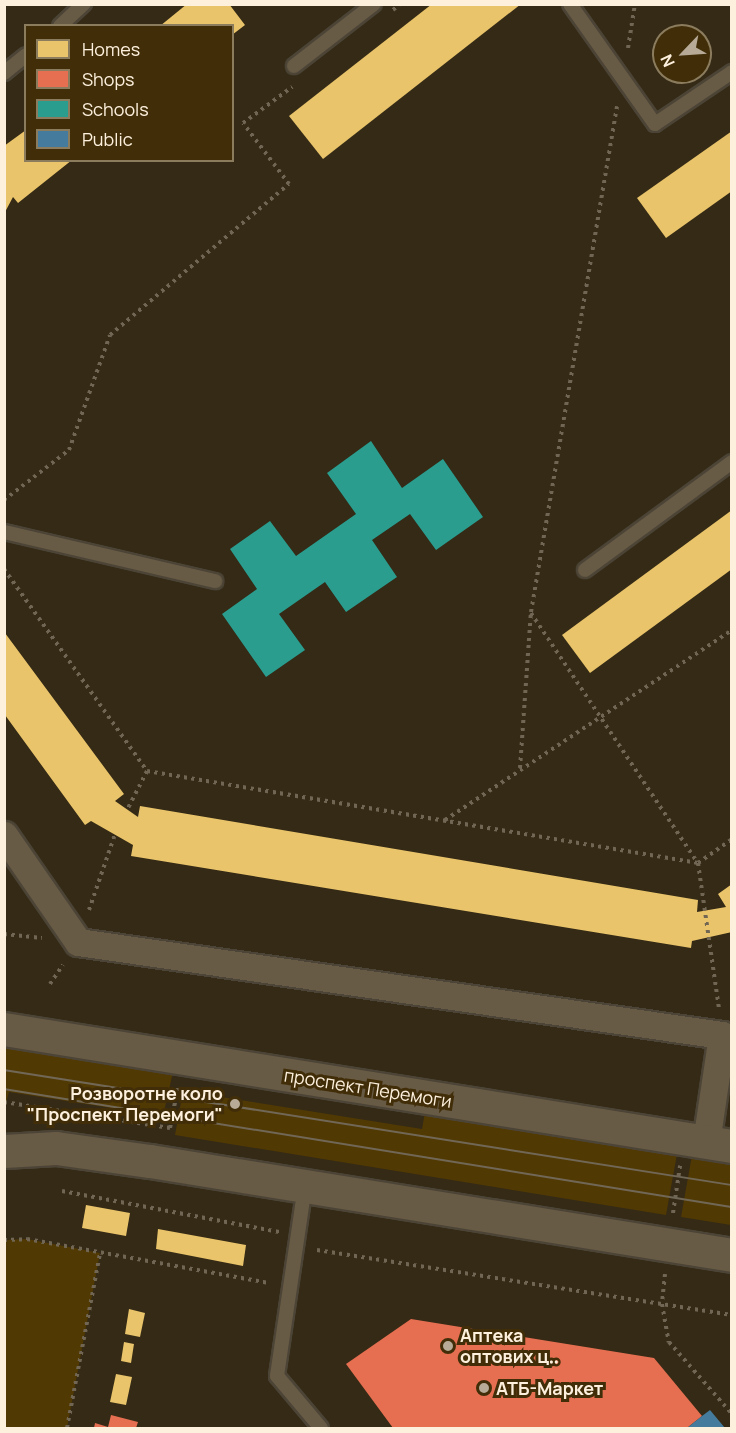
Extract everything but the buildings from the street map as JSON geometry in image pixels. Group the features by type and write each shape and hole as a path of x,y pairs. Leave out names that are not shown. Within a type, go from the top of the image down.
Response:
{"main road":[{"name":"проспект Перемоги","path":"4,1029 706,1149"},
{"path":"4,1151 56,1148 732,1255"}],"street":[{"path":"4,835 78,942 727,1032 706,1149"}],"lane":[{"path":"62,24 84,4"},
{"path":"294,66 374,4"},
{"path":"570,4 655,124 732,72"},
{"path":"4,73 24,57"},
{"path":"585,570 732,462"},
{"path":"4,532 215,581"},
{"path":"305,1186 298,1247 277,1376 321,1428"}],"path":[{"path":"381,18 400,4"},
{"path":"520,768 531,612 635,4"},
{"path":"4,500 69,450 110,335 289,184 243,123 298,81"},
{"path":"4,569 147,771 698,863 732,839"},
{"path":"531,612 597,716 698,863 727,1032"},
{"path":"445,820 597,716 732,630"},
{"path":"127,810 147,771"},
{"path":"78,942 115,834"},
{"path":"4,1102 170,1128 180,1074"},
{"path":"673,1213 706,1149"},
{"path":"62,1191 280,1232 298,1247 732,1315"},
{"path":"4,1240 27,1239 291,1287"},
{"path":"67,1428 100,1253"},
{"path":"666,1270 662,1304 669,1342 732,1414"}],"shaded area":[{"path":"5,1044 173,1072 163,1116 9,1092 5,1108"},
{"path":"183,1091 422,1129 425,1112 677,1154 666,1215 175,1135"},
{"path":"692,1155 731,1161 731,1225 681,1217"},
{"path":"27,1239 100,1253 67,1428 5,1428 5,1240"}],"tram line":[{"path":"4,1070 732,1185"},
{"path":"4,1089 732,1207"}],"place":[{"name":"Розворотне коло \"Проспект Перемоги\"","path":"235,1104"},
{"name":"Аптека оптових ц‥","path":"448,1346"},
{"name":"АТБ-Маркет","path":"484,1388"}]}
